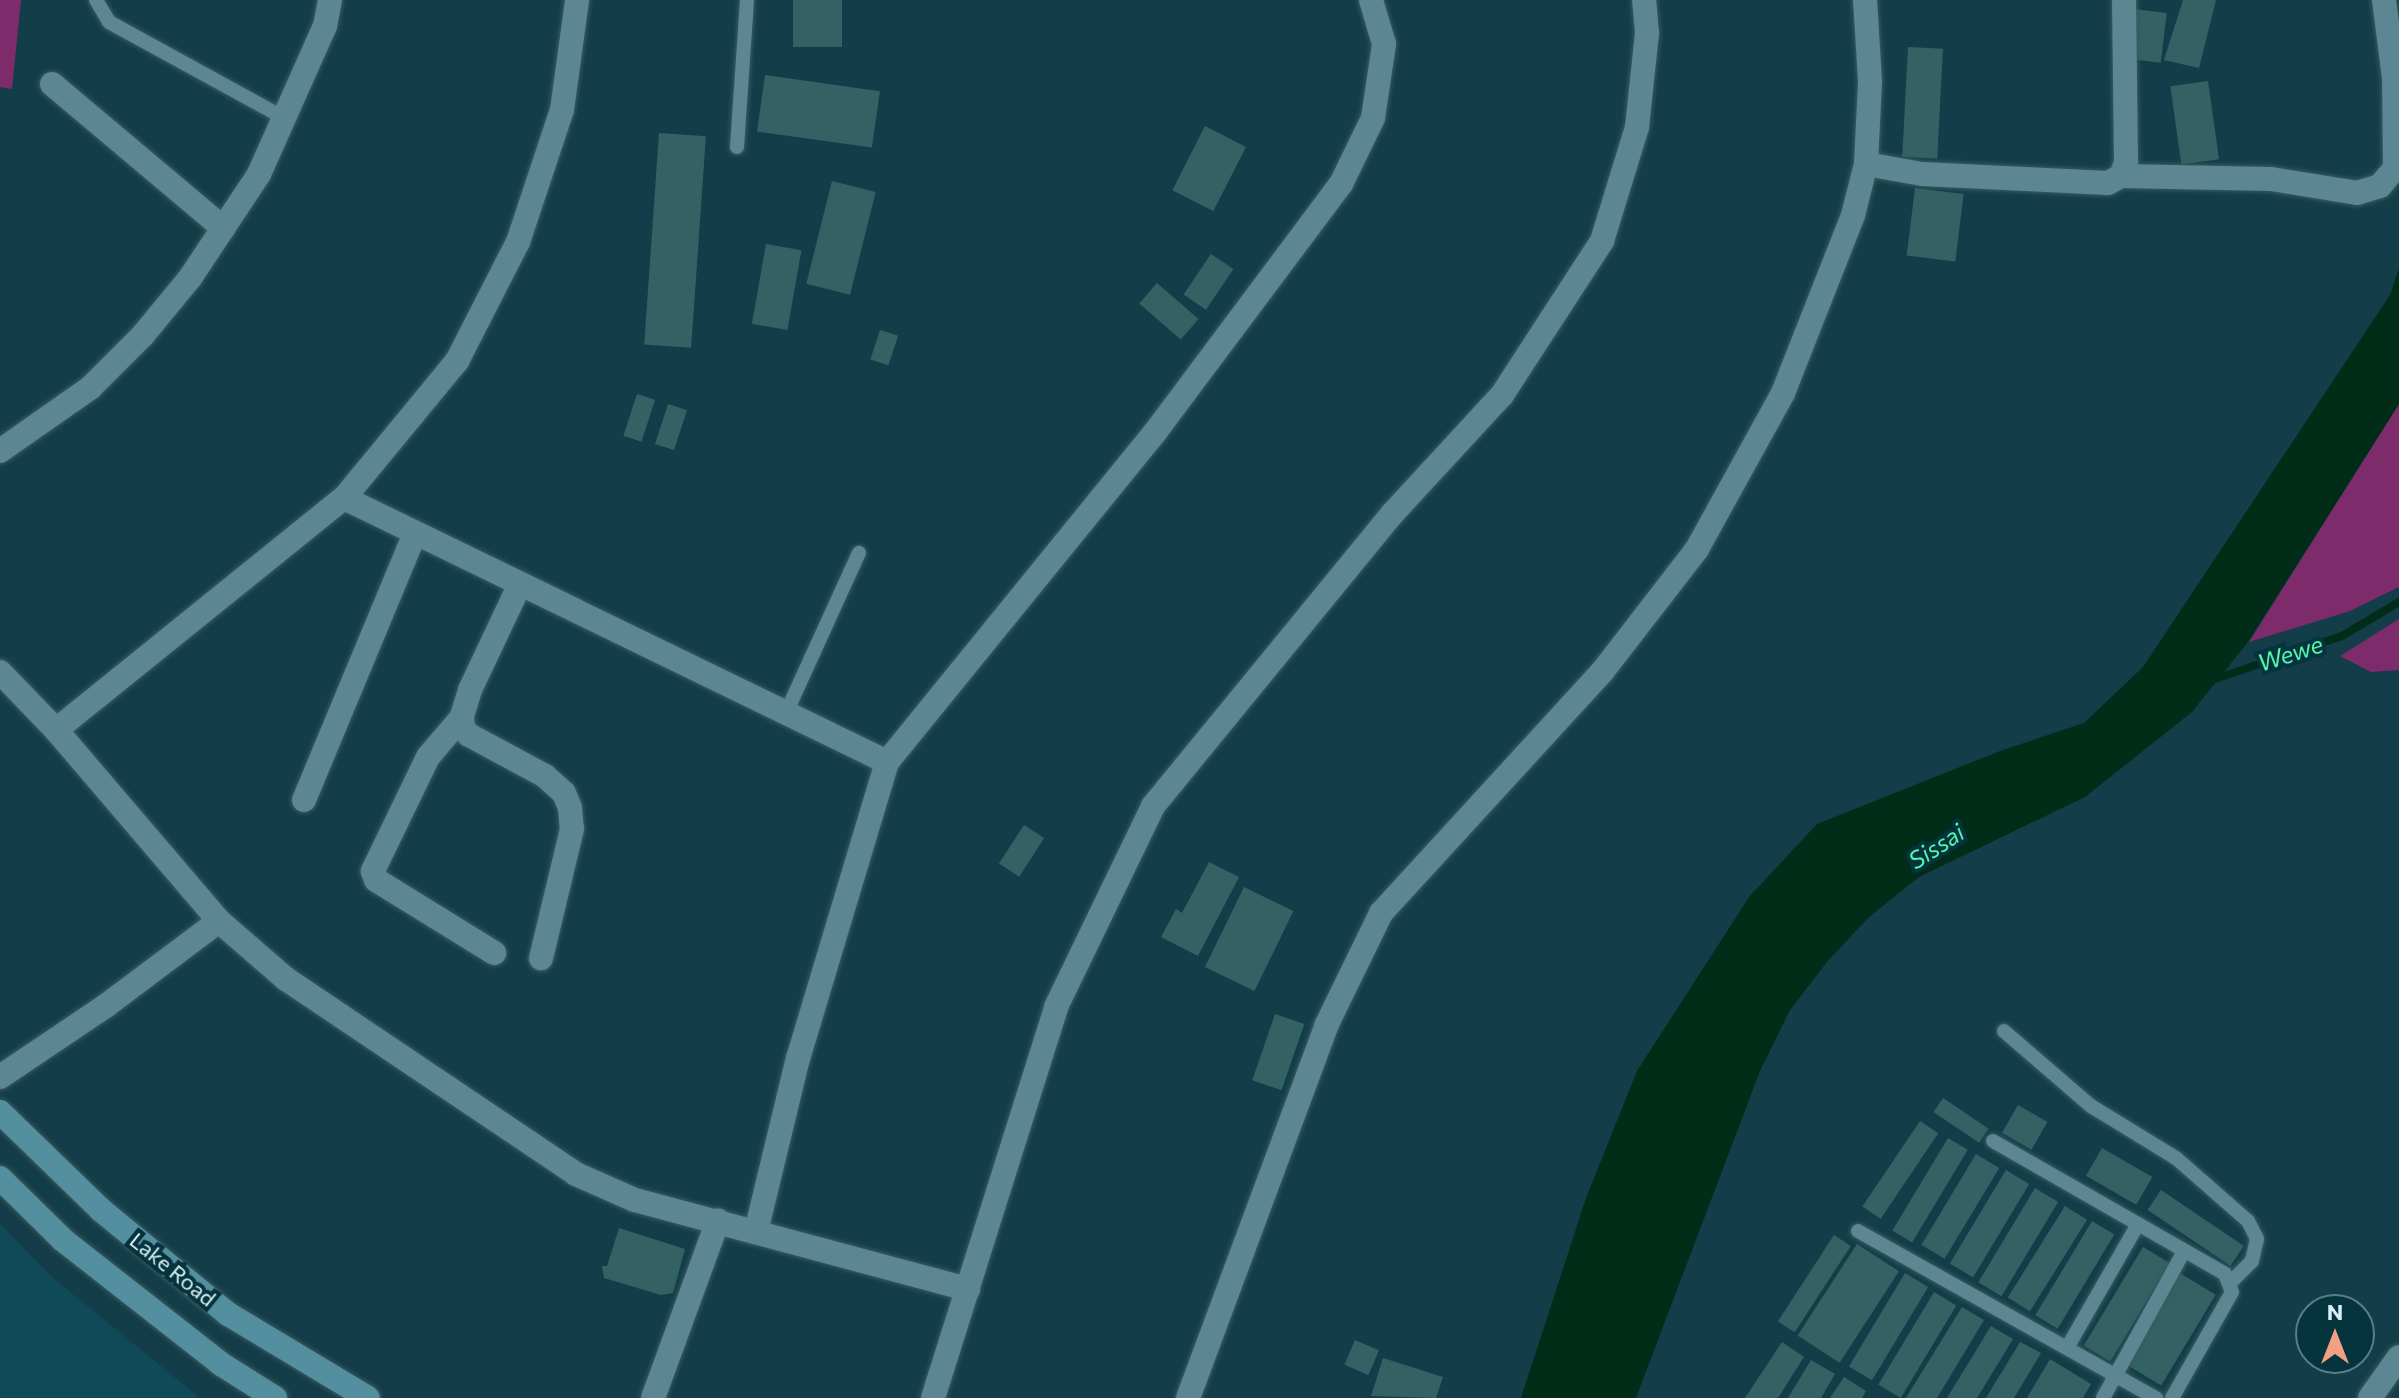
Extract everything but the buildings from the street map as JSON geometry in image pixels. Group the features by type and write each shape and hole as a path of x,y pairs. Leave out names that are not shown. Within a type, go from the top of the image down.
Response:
{"main road":[{"name":"Lake Road","path":"0,1112 101,1210 228,1314 368,1398"},
{"name":"Lake Road","path":"0,1178 63,1240 221,1364 275,1398"}],"street":[{"path":"0,451 90,388 133,346 190,278 259,174 325,26 330,0"},
{"path":"56,730 344,498 457,361 518,242 562,110 577,0"},
{"path":"756,1231 798,1058 887,762 1156,431 1341,184 1373,118 1384,44 1371,0"},
{"path":"933,1398 1056,1007 1153,806 1392,514 1502,395 1602,241 1637,127 1647,33 1644,0"},
{"path":"1188,1398 1326,1026 1381,913 1602,672 1697,549 1783,393 1853,215 1866,164 1870,81 1865,0"},
{"path":"2121,176 2126,162 2124,0"},
{"path":"1866,164 1938,175 2108,183 2121,176 2271,179 2357,193 2380,186 2395,168 2394,78 2384,0"},
{"path":"52,84 223,228"},
{"path":"344,498 887,762"},
{"path":"304,800 415,533"},
{"path":"520,584 470,690 462,717 463,728 469,735 545,776 564,793 570,808 572,829 541,958"},
{"path":"0,672 56,730 219,921 286,979 576,1174 635,1200 968,1289"},
{"path":"462,717 428,757 373,871 376,880 494,953"},
{"path":"0,1077 107,1005 219,921"},
{"path":"653,1398 718,1220"},
{"path":"2370,1398 2399,1357"}],"lane":[{"path":"96,0 109,22 284,118"},
{"path":"737,147 747,0"},
{"path":"786,713 859,553"},
{"path":"2004,1031 2091,1106 2176,1158 2248,1221 2257,1239 2252,1261 2231,1282"},
{"path":"1993,1141 2225,1274 2231,1282 2232,1292 2225,1306 2172,1398"},
{"path":"2067,1348 2138,1224"},
{"path":"1858,1231 2156,1398"},
{"path":"2103,1398 2184,1251"}],"shaded area":[{"path":"0,0 21,0 12,89 0,87"},
{"path":"2399,404 2399,587 2350,611 2249,642"},
{"path":"2399,619 2399,670 2371,672 2340,656"},
{"path":"0,1224 53,1278 200,1398 0,1398"}],"water":[{"name":"Sissai","path":"2399,268 2399,404 2248,642 2192,712 2085,797 1919,877 1869,917 1827,962 1790,1010 1760,1071 1636,1398 1521,1398 1586,1198 1637,1071 1749,897 1817,824 2000,751 2084,723 2143,667 2390,295"}],"waterway":[{"name":"Wewe","path":"2212,680 2342,636 2399,602"}]}
